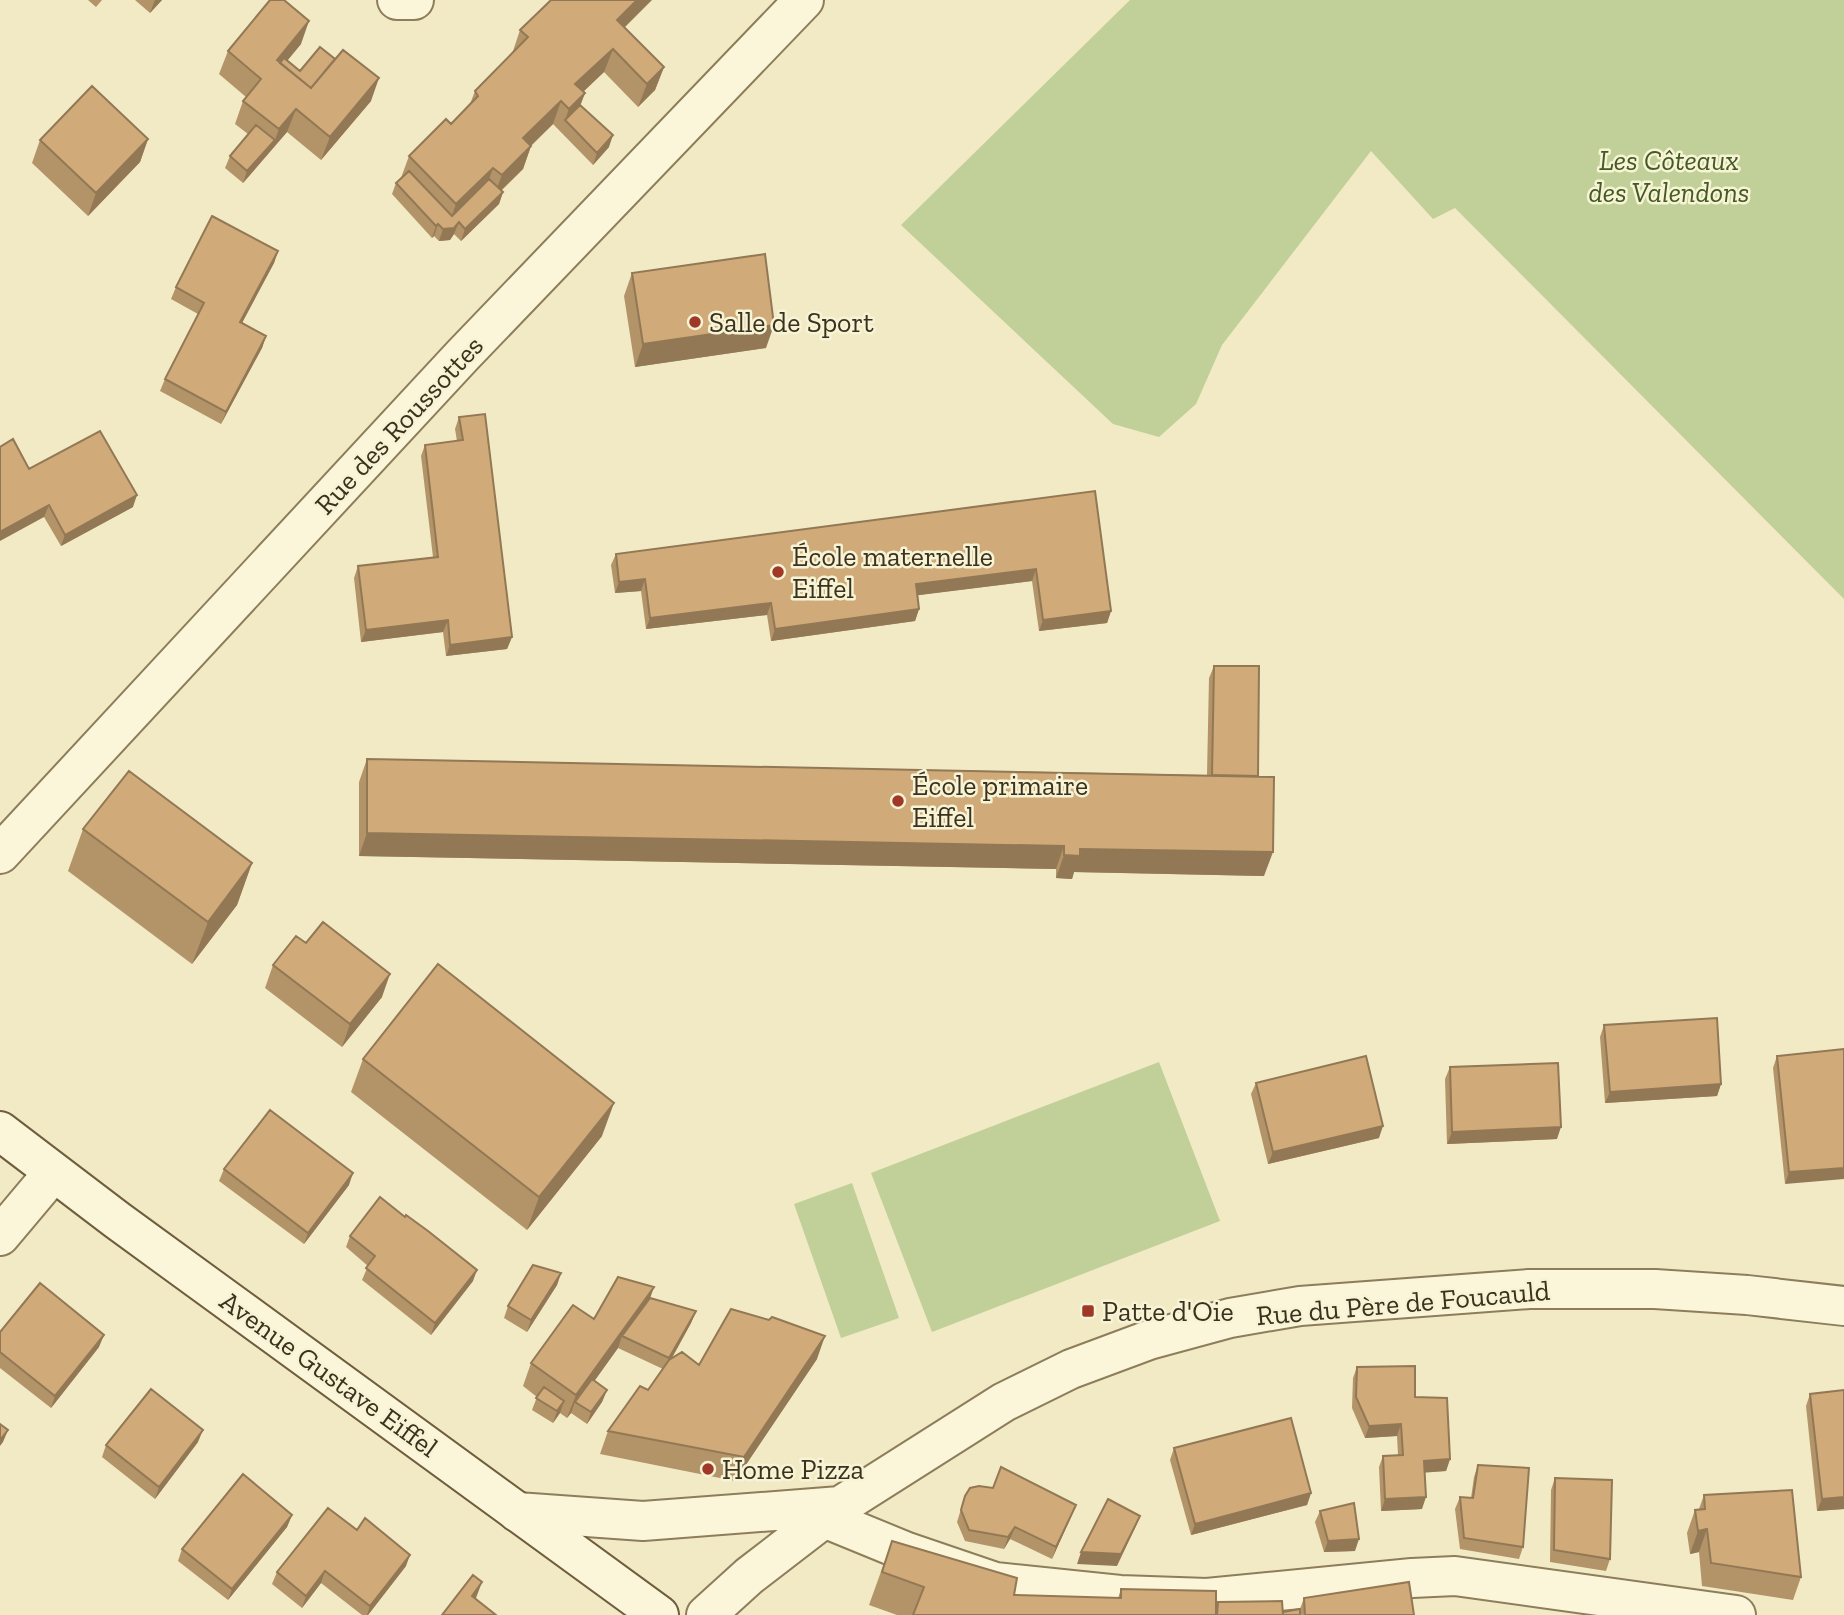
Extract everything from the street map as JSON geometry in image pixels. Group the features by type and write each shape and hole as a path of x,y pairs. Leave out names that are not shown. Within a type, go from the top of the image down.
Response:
{"street":[{"path":"397,0 414,0"},
{"name":"Rue des Roussottes","path":"0,855 462,356 804,0"},
{"name":"Avenue Gustave Eiffel","path":"0,1131 53,1173 659,1615"},
{"path":"0,1236 53,1173"},
{"name":"Rue du Père de Foucauld","path":"706,1615 749,1576 832,1512 1004,1402 1071,1369 1149,1340 1230,1318 1300,1306 1529,1289 1655,1289 1747,1295 1844,1306"},
{"name":"Rue du Père de Foucauld","path":"517,1512 643,1521 832,1512"},
{"path":"832,1512 907,1552 995,1582 1120,1595 1207,1598 1412,1577 1455,1576 1735,1615"}],"green space":[{"name":"Les Côteaux des Valendons","path":"1130,0 1844,0 1844,599 1455,208 1433,219 1371,151 1222,345 1196,404 1159,437 1113,424 901,225"},
{"path":"1159,1062 1220,1221 932,1332 871,1173"},
{"path":"852,1183 899,1318 841,1338 794,1204"}],"building":[{"path":"270,0 284,0 309,21 277,60 311,88 343,50 379,78 330,137 296,109 279,129 243,101 261,79 228,51"},
{"path":"551,0 637,0 617,20 664,67 647,84 613,49 575,84 585,93 569,109 561,101 523,138 531,146 502,175 493,168 456,204 409,156 446,119 451,124 478,96 475,91 528,37 520,30"},
{"path":"320,47 335,59 311,88 280,63 284,58 300,71"},
{"path":"92,86 148,139 96,193 40,140"},
{"path":"580,105 613,135 597,153 565,120"},
{"path":"256,125 275,140 247,171 230,156"},
{"path":"409,171 452,216 489,179 503,192 465,229 459,222 454,228 443,229 438,224 436,226 396,183"},
{"path":"212,216 278,251 240,322 266,336 226,412 165,379 204,303 176,287"},
{"name":"Salle de Sport","path":"765,254 774,325 643,344 632,273"},
{"path":"485,414 512,637 450,645 448,620 366,630 358,566 438,557 425,445 463,440 459,417"},
{"path":"100,431 137,495 65,535 49,505 0,532 0,447 13,439 29,469"},
{"path":"1095,491 1111,611 1043,620 1036,569 916,584 919,609 775,629 771,603 650,618 645,579 619,582 616,554"},
{"path":"1214,666 1259,666 1258,776 1212,775"},
{"path":"367,759 1274,777 1273,852 1080,849 1080,856 1064,855 1064,846 367,833"},
{"path":"129,771 252,863 208,922 83,829"},
{"path":"323,922 390,974 350,1024 273,965 296,936 306,943"},
{"path":"438,964 614,1103 539,1197 363,1059"},
{"path":"1717,1018 1721,1084 1610,1092 1604,1025"},
{"path":"1844,1049 1844,1168 1789,1172 1777,1056"},
{"path":"1366,1056 1383,1126 1273,1152 1256,1083"},
{"path":"1558,1063 1561,1127 1452,1132 1450,1067"},
{"path":"270,1110 353,1173 308,1233 224,1169"},
{"path":"380,1197 477,1270 435,1323 366,1268 375,1256 350,1236"},
{"path":"533,1265 561,1273 531,1320 508,1306"},
{"path":"618,1277 654,1287 576,1395 531,1363 573,1305 594,1319"},
{"path":"40,1283 104,1335 55,1396 0,1352 0,1332"},
{"path":"650,1298 696,1311 669,1358 622,1336"},
{"path":"731,1309 769,1320 772,1317 825,1336 744,1457 608,1431 640,1386 648,1390 669,1360 682,1352 699,1365"},
{"path":"1415,1366 1415,1397 1447,1398 1450,1459 1424,1461 1426,1497 1385,1499 1383,1456 1403,1455 1401,1424 1369,1426 1356,1397 1357,1367"},
{"path":"592,1379 607,1390 591,1412 575,1402"},
{"path":"544,1387 564,1401 557,1411 536,1398"},
{"path":"151,1389 203,1430 159,1487 106,1445"},
{"path":"1844,1390 1844,1497 1822,1499 1810,1394"},
{"path":"1291,1418 1311,1493 1195,1524 1174,1448"},
{"path":"0,1424 8,1430 0,1440"},
{"path":"1478,1465 1529,1468 1523,1547 1464,1538 1460,1497 1473,1498"},
{"path":"1001,1467 1076,1505 1056,1547 1015,1527 1008,1537 969,1530 961,1510 965,1496 970,1488 993,1488"},
{"path":"243,1474 292,1515 232,1589 182,1549"},
{"path":"1555,1478 1612,1480 1610,1559 1554,1550"},
{"path":"1792,1490 1801,1577 1711,1563 1707,1529 1698,1531 1695,1510 1705,1509 1704,1495"},
{"path":"1108,1499 1140,1516 1121,1554 1081,1552"},
{"path":"1354,1503 1359,1539 1328,1541 1320,1511"},
{"path":"328,1508 357,1530 365,1518 410,1555 370,1606 325,1571 306,1596 277,1572"},
{"path":"892,1541 1017,1578 1014,1595 1121,1598 1121,1589 1216,1591 1216,1615 913,1615 924,1587 882,1572"},
{"path":"473,1575 482,1582 472,1596 496,1615 442,1615"},
{"path":"1409,1582 1414,1615 1305,1615 1304,1598"},
{"path":"1282,1601 1283,1615 1217,1615 1218,1602"},
{"path":"1300,1609 1300,1615 1283,1615 1283,1612"}],"place":[{"name":"Salle de Sport","path":"695,322"},
{"name":"École maternelle Eiffel","path":"778,572"},
{"name":"École primaire Eiffel","path":"898,801"},
{"name":"Patte d'Oie","path":"1088,1311"},
{"name":"Home Pizza","path":"708,1469"}]}
